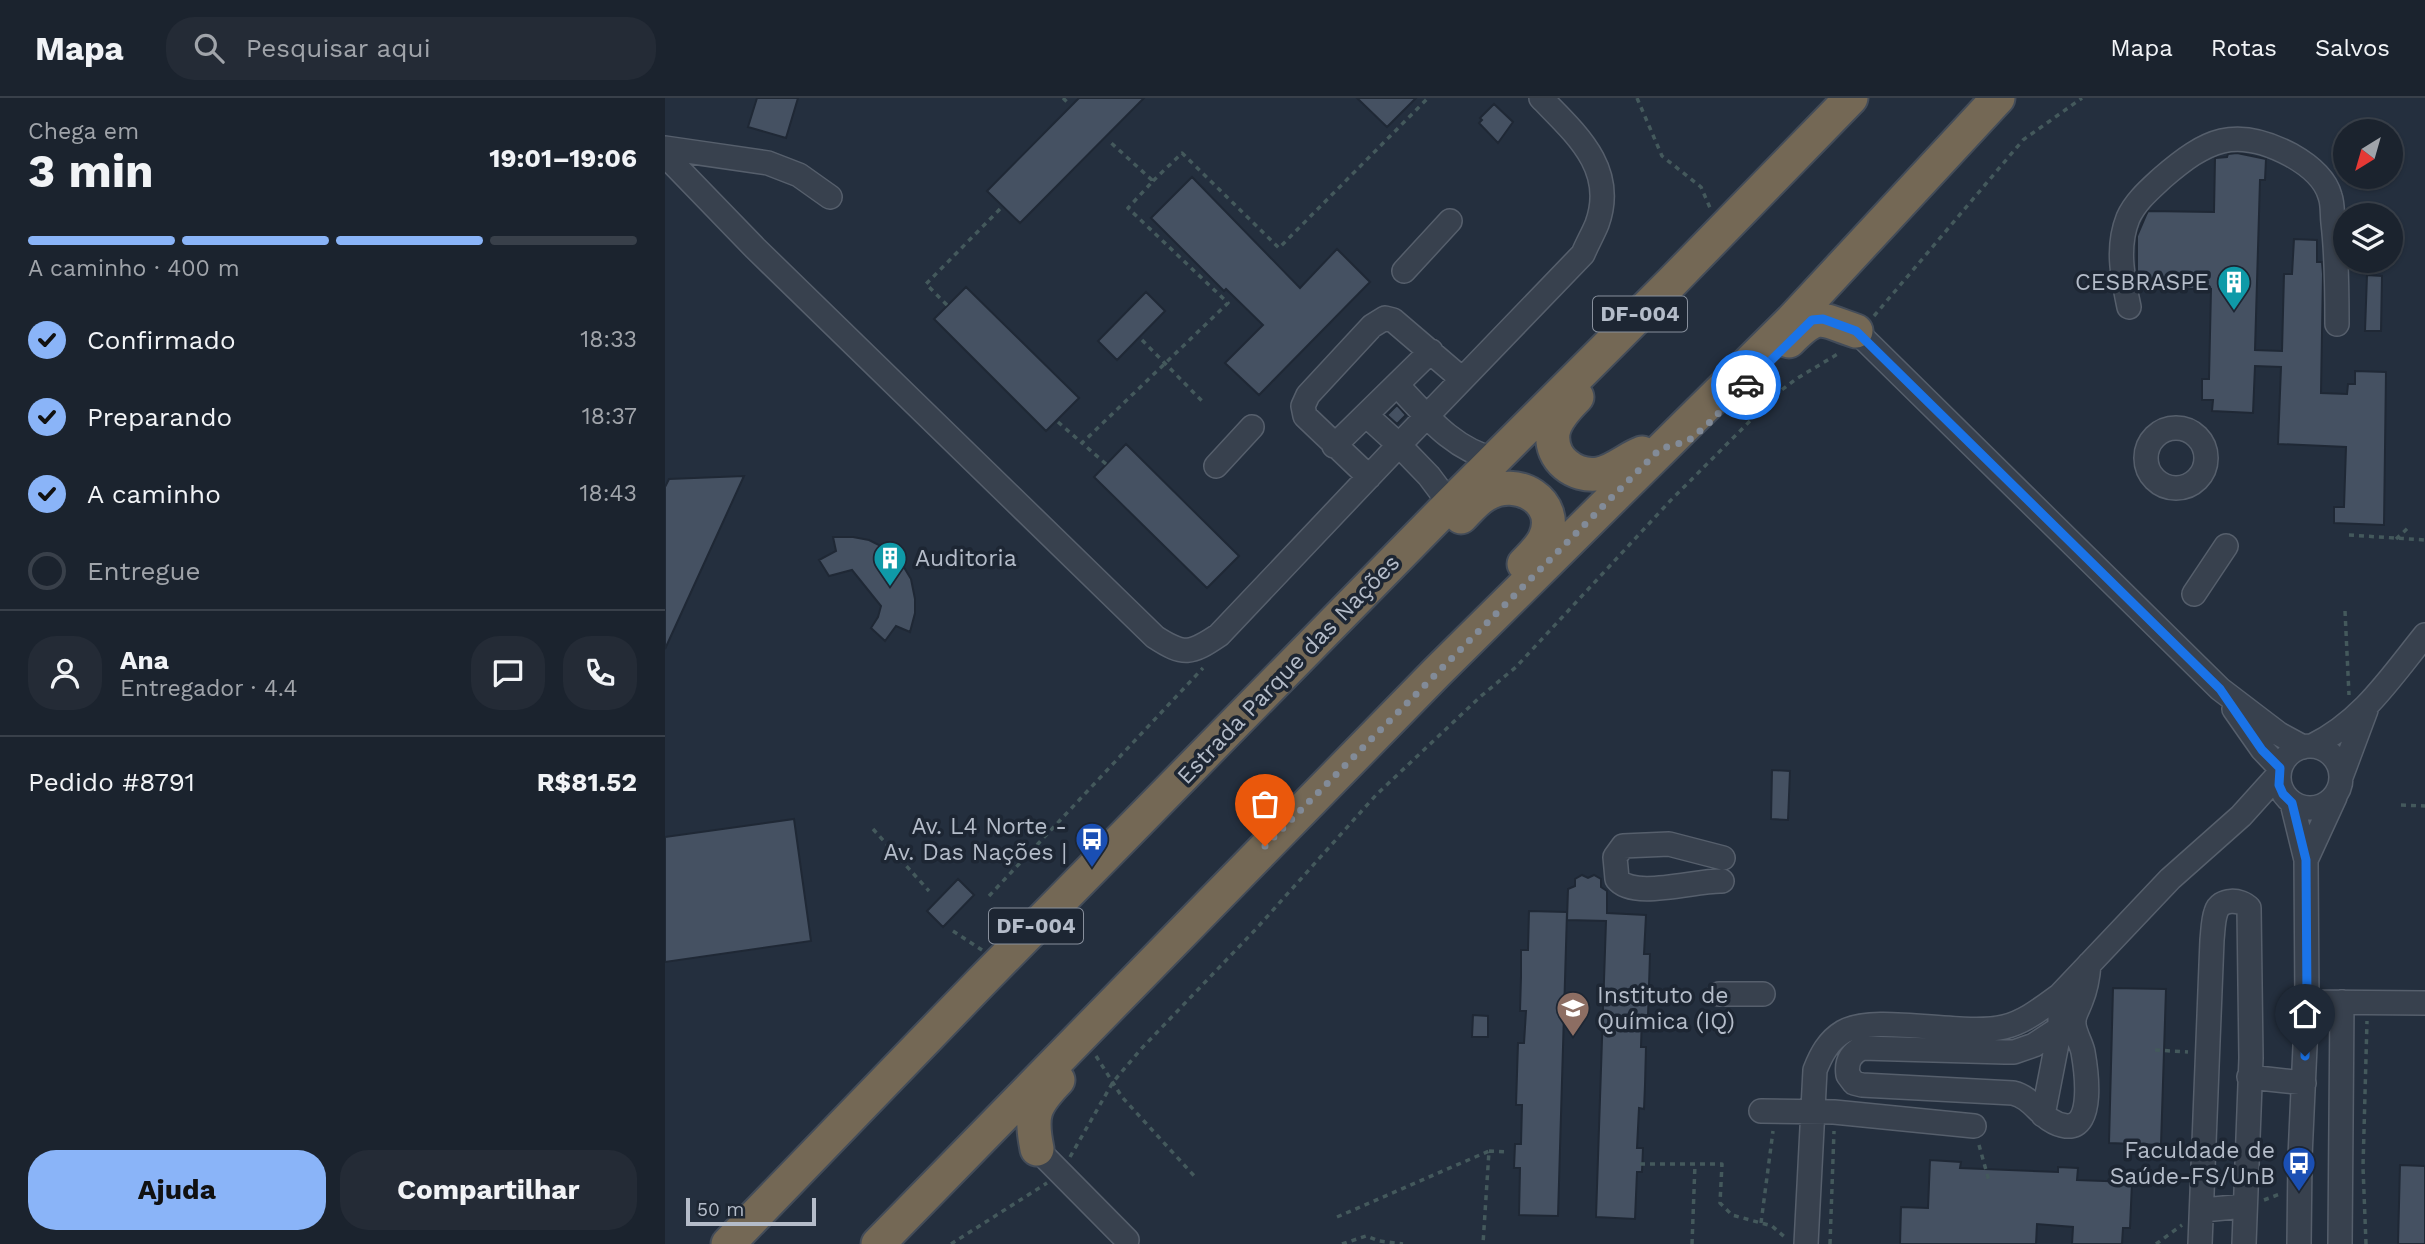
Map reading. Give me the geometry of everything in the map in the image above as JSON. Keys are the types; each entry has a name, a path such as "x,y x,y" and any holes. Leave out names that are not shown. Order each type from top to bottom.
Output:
{"highway":[{"name":"Estrada Parque das Nações","path":"728,1244 1450,503 1671,283 1851,98"},
{"path":"1784,166 1870,98"},
{"path":"883,1239 1437,672 1792,320 1998,98"},
{"path":"1858,334 1844,306 1843,295 1847,285 1945,182 1961,157 1964,135"},
{"path":"1671,283 1665,302 1653,318 1559,419 1553,433 1555,450 1564,464 1581,474 1602,474 1636,455 1688,441 1812,320 1823,319 1858,334"},
{"path":"1347,610 1394,580 1484,495 1505,487 1525,489 1540,501 1548,523 1545,540 1474,617 1437,672"},
{"path":"1051,1157 1033,1130 1036,1105 1090,1046 1109,1021 1130,984"},
{"path":"883,1239 939,1198 987,1151 1003,1143 1023,1141 1051,1157"}],"street":[{"path":"665,155 755,248 1155,637 1174,649 1197,650 1219,635 1426,414 1583,254 1598,222 1602,191 1595,160 1572,130 1541,98"},
{"path":"2129,307 2122,267 2122,239 2128,217 2147,191 2189,156 2208,144 2230,139 2259,142 2281,150 2303,161 2322,179 2330,197 2337,258 2337,324"},
{"path":"665,148 768,163 799,174 830,197"},
{"path":"1404,271 1450,222"},
{"path":"1369,477 1305,416 1303,406 1308,395 1372,326 1385,318 1393,320 1462,379"},
{"path":"1858,334 2220,689 2279,734 2307,747 2320,748 2333,756 2340,770 2338,787 2322,806 2307,809 2283,785"},
{"path":"1334,446 1431,351"},
{"path":"1397,385 1438,428 1476,455 1494,460"},
{"path":"1366,415 1429,476 1450,503"},
{"path":"1216,466 1252,427"},
{"path":"2195,594 2227,546"},
{"path":"1806,1244 1823,1111 1815,1070 1821,1054 1844,1031 1884,1025 1960,1030 2002,1027 2039,1011 2060,995 2170,878 2241,816 2283,785 2285,759 2293,751 2325,740 2358,715 2425,635"},
{"path":"2220,689 2283,785 2306,860 2307,1002 2299,1244"},
{"path":"2306,860 2338,787 2358,715"},
{"path":"1722,881 1704,881 1659,889 1629,889 1617,879 1615,857 1623,846 1669,844 1723,858"},
{"path":"2200,1244 2212,940 2216,910 2220,905 2235,901 2244,902 2249,908 2251,1058 2244,1244"},
{"path":"2060,1028 2034,1045 2014,1052 1862,1048 1851,1056 1847,1067 1850,1079 1862,1085 2019,1095 2032,1102 2050,1121 2068,1126 2078,1123 2084,1116 2085,1073 2074,1020 2086,988 2089,964"},
{"path":"1719,994 1763,994"},
{"path":"2043,1115 2060,1028 2060,995"},
{"path":"2307,1002 2425,1003"},
{"path":"2340,1244 2342,1002"},
{"path":"2249,1077 2304,1083"},
{"path":"1768,1111 1823,1111 1974,1126"},
{"path":"1051,1157 1128,1240"},
{"path":"2203,1210 2245,1206"}],"path":[{"path":"1063,98 1068,103"},
{"path":"1082,443 1228,303 1128,208 1153,181 1182,153 1279,248 1428,98"},
{"path":"1637,98 1662,156 1701,187 1720,230"},
{"path":"1051,1157 1142,1048 1256,929 1376,795 1479,697 1516,667 1731,440 1787,386 1858,334 2023,141 2082,98"},
{"path":"1108,140 1153,181"},
{"path":"947,305 926,284 1002,207"},
{"path":"1142,340 1202,401"},
{"path":"1058,422 1106,464"},
{"path":"2396,540 2409,527"},
{"path":"2349,535 2425,540"},
{"path":"2344,611 2358,715"},
{"path":"989,896 1207,664"},
{"path":"2401,805 2425,806"},
{"path":"873,829 929,891"},
{"path":"953,931 1001,962"},
{"path":"2366,1244 2363,1167 2367,1014"},
{"path":"1090,1046 1122,1097 1197,1179"},
{"path":"1762,1223 1768,1111"},
{"path":"1823,1111 1830,1244"},
{"path":"1974,1126 1989,1181"},
{"path":"1483,1244 1489,1151"},
{"path":"1337,1217 1489,1151 1509,1152"},
{"path":"1640,1164 1722,1164 1720,1203 1731,1216 1772,1226 1792,1244"},
{"path":"1692,1244 1695,1164"},
{"path":"951,1244 1053,1179"},
{"path":"1342,1244 1366,1236 1379,1241 1403,1244"}],"building":[{"path":"757,98 798,98 786,138 748,127"},
{"path":"1079,98 1144,98 1020,223 987,191"},
{"path":"1357,98 1416,98 1387,127"},
{"path":"1494,104 1513,122 1498,143 1479,123 1482,120 1480,118"},
{"path":"2237,153 2266,159 2265,180 2260,180 2255,350 2282,351 2284,274 2292,274 2294,239 2317,240 2317,262 2322,262 2323,274 2321,393 2347,394 2348,384 2355,384 2355,371 2386,372 2384,525 2334,523 2334,507 2344,507 2346,447 2278,444 2281,367 2255,366 2253,413 2212,411 2213,400 2202,400 2202,379 2209,379 2211,289 2140,289 2137,236 2148,211 2214,212 2215,158"},
{"path":"1192,177 1300,288 1337,249 1370,282 1259,395 1225,363 1263,325 1226,289 1224,291 1151,218"},
{"path":"2367,275 2382,276 2381,331 2365,331"},
{"path":"966,287 1079,398 1046,431 934,319"},
{"path":"1146,292 1165,311 1117,360 1098,341"},
{"path":"1397,405 1406,415 1397,424 1387,415"},
{"path":"1126,444 1239,556 1207,588 1094,477"},
{"path":"744,476 665,649 665,487 669,479"},
{"name":"Auditoria","path":"833,537 869,540 885,548 902,564 911,579 915,599 910,632 896,626 885,641 871,628 881,606 852,570 829,576 819,560 836,551"},
{"path":"1772,770 1790,771 1788,820 1771,819"},
{"path":"794,819 811,941 665,962 665,837"},
{"path":"1582,875 1588,878 1594,875 1601,879 1601,887 1607,891 1607,913 1646,915 1644,954 1650,954 1648,1016 1642,1015 1641,1047 1646,1047 1645,1085 1644,1109 1639,1108 1637,1148 1643,1148 1642,1172 1637,1172 1635,1219 1596,1217 1606,921 1567,920 1568,889 1575,886 1575,879"},
{"path":"958,879 974,895 943,927 927,911"},
{"name":"Instituto de Química (IQ)","path":"1529,911 1567,912 1558,1216 1519,1215 1520,1168 1514,1168 1515,1144 1521,1144 1522,1105 1516,1105 1518,1043 1524,1043 1526,1011 1520,1011 1521,950 1528,950"},
{"path":"2113,988 2166,989 2161,1145 2109,1143"},
{"path":"1473,1015 1488,1016 1488,1037 1472,1037"},
{"path":"1930,1160 1961,1162 1960,1168 2058,1172 2058,1167 2078,1168 2077,1180 2132,1182 2130,1228 2123,1228 2122,1244 2072,1244 2073,1227 2037,1224 2036,1244 1900,1244 1901,1207 1928,1208"},
{"path":"2400,1165 2425,1166 2425,1244 2398,1244"}],"way so far":[{"path":"1265,846 1660,449 1688,441 1746,385"}],"place":[{"name":"CESBRASPE","path":"2234,312"},
{"name":"Auditoria","path":"890,588"},
{"name":"Av. L4 Norte - Av. Das Nações |","path":"1092,869"},
{"name":"Instituto de Química (IQ)","path":"1573,1038"},
{"name":"Faculdade de Saúde-FS/UnB","path":"2299,1193"}],"route":[{"path":"1746,385 1812,320 1823,319 1856,331 2220,689 2262,750 2280,768 2279,785 2292,803 2306,860 2305,1056"}]}
